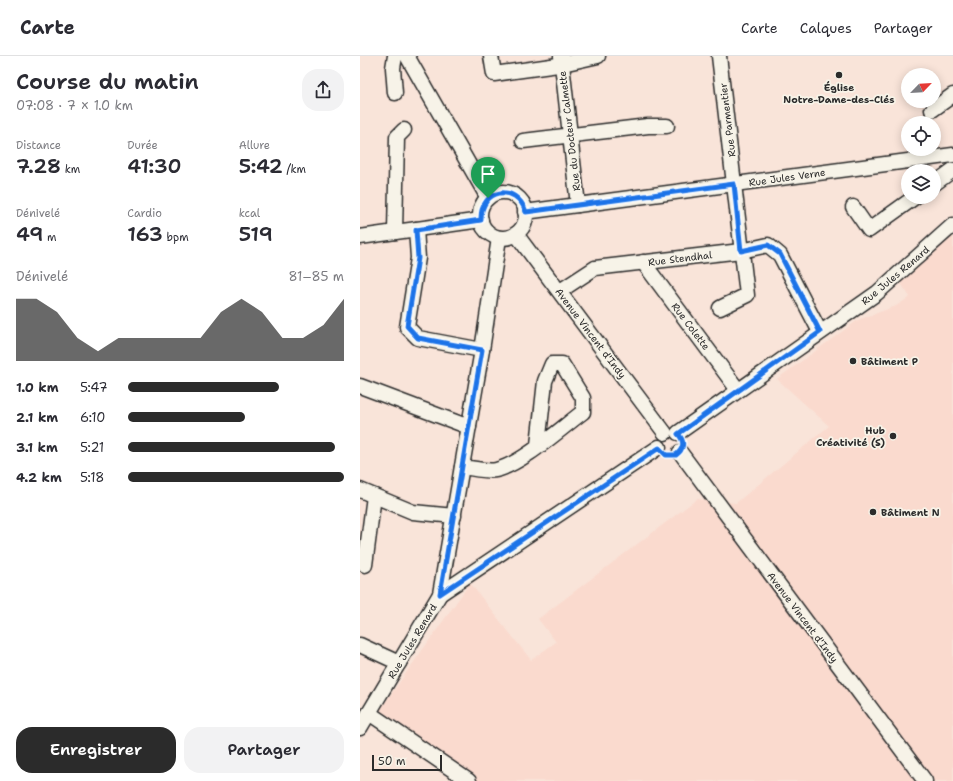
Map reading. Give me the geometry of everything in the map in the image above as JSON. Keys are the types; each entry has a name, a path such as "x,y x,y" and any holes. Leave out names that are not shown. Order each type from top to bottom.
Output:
{"street":[{"path":"395,56 393,68 395,93"},
{"path":"407,56 491,196"},
{"path":"417,56 491,196"},
{"path":"491,56 488,76 561,60 598,56"},
{"name":"Rue Parmentier","path":"719,56 734,184"},
{"name":"Rue du Docteur Calmette","path":"561,60 578,205"},
{"path":"932,110 953,95"},
{"path":"523,141 648,126 667,126"},
{"path":"395,232 397,137 404,130"},
{"name":"Rue Jules Verne","path":"526,212 953,155"},
{"path":"941,179 953,170"},
{"path":"720,308 747,295 734,184"},
{"path":"503,193 511,194 523,205 526,212 522,228 516,234 508,238 499,238 487,232 481,220 480,212 491,196 503,193"},
{"path":"853,207 869,230 905,204"},
{"path":"360,237 481,220"},
{"name":"Rue Jules Renard","path":"671,433 738,390 876,293 953,225"},
{"path":"416,230 418,258 407,326 418,338 482,350"},
{"name":"Avenue Vincent d'Indy","path":"516,234 671,433"},
{"path":"440,594 482,350 499,238"},
{"name":"Rue Stendhal","path":"560,291 595,268 741,251 768,245 780,254 820,332"},
{"name":"Rue Colette","path":"643,262 738,390"},
{"path":"462,467 495,470 518,460 583,412 583,398 562,364 552,364 545,382 538,445"},
{"path":"360,386 469,427"},
{"path":"671,433 683,442 680,452 670,456 666,455 659,448 660,436 671,433"},
{"name":"Rue Jules Renard","path":"360,728 440,594 659,448"},
{"name":"Avenue Vincent d'Indy","path":"680,452 925,781"},
{"path":"360,490 413,512 454,516"},
{"path":"365,565 374,496"},
{"path":"360,646 399,663"},
{"path":"369,713 469,781"}],"shaded area":[{"path":"953,235 953,781 474,781 377,714 470,583 531,660 556,642 538,619 697,499 736,503 829,426 777,379 858,320 896,306 910,297 900,282"}],"place":[{"name":"Église Notre-Dame-des-Clés","path":"839,75"},
{"name":"Bâtiment P","path":"853,361"},
{"name":"Hub Créativité (S)","path":"893,436"},
{"name":"Bâtiment N","path":"873,512"}],"route":[{"path":"734,184 741,251 768,245 780,254 820,332 678,434 683,442 680,452 676,455 666,455 659,448 440,594 482,350 418,338 407,326 417,270 418,258 416,230 481,220 480,212 488,198 495,194 511,194 518,198 526,212 734,184"}]}
